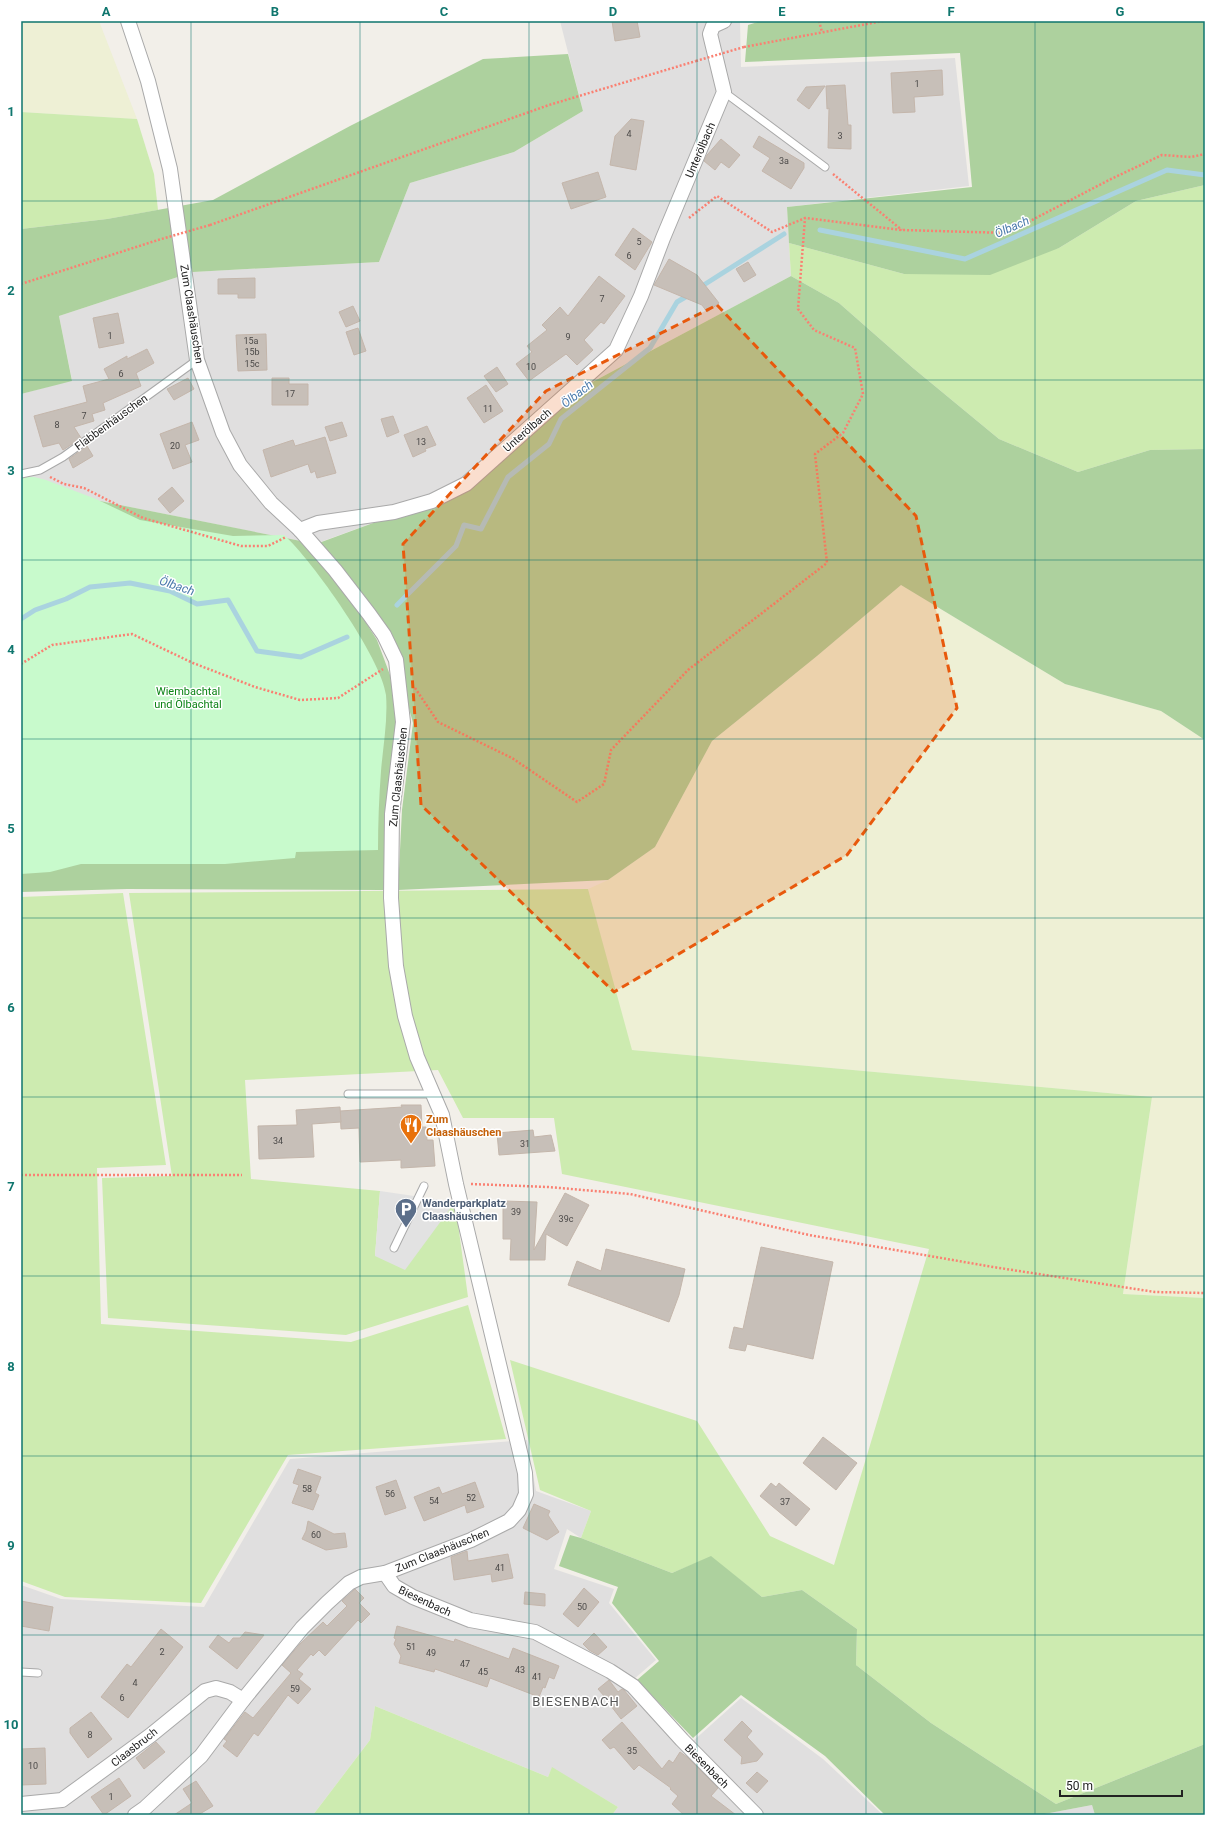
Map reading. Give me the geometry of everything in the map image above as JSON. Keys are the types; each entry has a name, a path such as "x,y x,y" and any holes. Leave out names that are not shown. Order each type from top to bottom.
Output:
{"street":[{"name":"Zum Claashäuschen","path":"128,21 148,81 170,169 197,360 223,433 240,465 271,503 300,530 335,570 369,614 384,636 396,660 404,722 392,814 391,898 396,966 405,1016 417,1057 442,1115 456,1184 526,1473 526,1494 519,1510 508,1521 471,1540 385,1572"},
{"path":"724,21 713,26 710,34 724,92"},
{"name":"Unterölbach","path":"300,530 318,523 394,512 432,501 466,484 616,350 641,296 663,238 724,92"},
{"path":"135,1815 145,1808 201,1756 243,1700 302,1628 327,1603 349,1584 361,1577 385,1572"},
{"name":"Biesenbach","path":"385,1572 394,1586 425,1603 470,1620 535,1632 610,1671 633,1686 682,1740 756,1815"},
{"name":"Claasbruch","path":"21,1804 62,1800 145,1740 205,1691 216,1688 230,1692 243,1700"}],"lane":[{"path":"724,92 825,167"},
{"name":"Flabbenhäuschen","path":"21,474 40,470 63,457 197,360"},
{"path":"348,1094 434,1094"},
{"path":"394,1248 424,1186"},
{"path":"21,1672 38,1674"}],"path":[{"path":"819,21 822,32"},
{"path":"21,284 158,240 210,226 549,105 744,47 883,21"},
{"path":"687,219 717,196 772,232 805,218 902,230 1007,233 1111,179 1162,155 1191,156 1205,154"},
{"path":"825,167 902,230"},
{"path":"413,685 438,722 512,758 577,802 604,784 610,750 688,670 827,563 815,454 844,433 862,394 855,348 814,330 798,309 805,218"},
{"path":"40,470 53,479 64,484 84,488 143,518 241,546 268,546 300,530"},
{"path":"21,664 52,645 132,634 199,666 255,687 300,700 338,698 396,660"},
{"path":"21,1175 242,1175"},
{"path":"456,1184 548,1187 630,1194 809,1235 993,1268 1156,1292 1205,1293"}],"highlighted area":[{"path":"717,305 916,516 957,708 847,855 614,992 421,805 403,544 546,391"}],"shaded area":[{"path":"560,21 740,21 741,67 955,58 969,186 787,207 791,276 583,387 471,487 315,544 100,501 21,500 21,394 72,380 59,316 193,272 379,262 410,183 514,152 583,111"},
{"name":"Wanderparkplatz Claashäuschen","path":"380,1191 455,1202 405,1270 375,1256"},
{"path":"527,1440 536,1491 591,1511 581,1538 567,1529 554,1569 614,1589 609,1603 656,1660 634,1679 692,1742 741,1698 823,1759 883,1815 612,1815 618,1807 552,1768 548,1777 375,1706 370,1740 313,1815 21,1815 21,1585 61,1599 204,1607 290,1459"},
{"path":"1092,1805 1095,1815 1039,1815"}],"green space":[{"path":"21,21 99,21 137,119 21,112"},
{"path":"761,21 1205,21 1205,185 1136,201 1059,248 990,275 904,274 789,243 787,207 972,187 960,53 745,62 748,25"},
{"path":"568,54 583,111 514,152 410,183 379,262 193,272 59,316 72,381 21,394 21,229 107,219 213,200 350,126 483,59"},
{"path":"21,112 137,119 154,174 158,210 107,219 21,229"},
{"path":"1205,185 1205,449 1150,450 1078,472 999,439 913,368 839,303 791,276 789,243 904,274 1059,248 1136,201"},
{"path":"791,276 839,303 913,368 999,439 1078,472 1150,450 1205,449 1205,740 1161,711 1065,684 901,585 817,656 712,741 655,847 608,880 398,890 402,810 413,723 389,636 318,548 377,640 390,675 397,725 389,808 384,890 127,889 21,892 21,500 100,501 316,544 471,487 583,387"},
{"name":"Wiembachtal und Ölbachtal","path":"21,477 34,477 46,480 96,499 140,520 233,536 284,535 311,565 328,587 359,635 382,679 386,695 386,723 379,801 378,850 296,852 295,858 225,864 81,864 50,872 21,874"},
{"path":"901,585 1065,684 1161,711 1205,740 1205,1298 1123,1294 1152,1097 631,1050 588,889 608,880 655,847 712,741 817,656"},
{"path":"588,889 632,1050 1152,1097 1123,1294 1205,1298 1205,1744 1056,1804 931,1723 856,1665 857,1629 802,1590 762,1597 711,1557 672,1573 581,1538 591,1511 540,1490 510,1360 697,1421 770,1536 834,1565 929,1249 562,1174 554,1118 463,1118 438,1070 245,1080 251,1179 380,1191 375,1256 455,1202 468,1297 346,1335 108,1318 102,1178 172,1176 129,893"},
{"path":"123,893 166,1165 97,1168 101,1324 351,1342 468,1305 506,1439 288,1455 201,1603 65,1597 21,1581 21,897"},
{"path":"570,1535 672,1573 711,1556 762,1597 802,1590 857,1629 856,1665 931,1723 1056,1804 1205,1744 1205,1815 1095,1815 1092,1805 1039,1815 885,1815 825,1756 741,1695 693,1738 637,1680 659,1661 612,1603 618,1587 559,1566"},
{"path":"375,1706 548,1777 552,1767 618,1807 612,1815 313,1815 370,1740"}],"building":[{"path":"612,21 637,21 640,37 615,41"},
{"path":"942,70 943,95 914,97 915,112 893,113 891,73"},
{"path":"845,85 848,125 851,125 851,149 828,148 829,108 827,109 826,86"},
{"path":"825,86 809,109 797,100 806,87"},
{"path":"631,119 644,121 636,170 610,165 615,136"},
{"path":"759,136 804,163 804,168 791,189 762,171 770,158 753,147"},
{"path":"721,139 740,155 729,168 721,162 715,170 704,161 707,155"},
{"path":"598,172 606,197 571,209 562,183"},
{"path":"633,228 652,242 635,270 615,255"},
{"path":"669,259 697,275 719,303 707,312 702,305 654,285"},
{"path":"748,262 756,275 744,282 736,269"},
{"path":"599,276 625,296 604,324 601,322 584,340 593,350 577,365 566,354 529,381 516,364 532,352 527,346 547,330 542,325 560,307 568,316"},
{"path":"255,278 255,298 238,298 238,294 218,294 218,279"},
{"path":"353,306 360,321 346,327 339,312"},
{"path":"118,313 124,343 99,348 93,318"},
{"path":"358,328 366,351 354,355 346,332"},
{"path":"266,334 267,370 238,371 236,335"},
{"path":"147,349 154,363 136,373 141,386 103,403 105,410 92,414 94,421 74,427 81,438 63,450 59,443 43,447 34,416 87,402 83,386 109,379 104,369 127,356 127,359"},
{"path":"497,367 508,384 496,392 484,376"},
{"path":"188,378 194,389 174,400 167,389"},
{"path":"272,378 289,378 289,384 308,384 308,405 272,405"},
{"path":"486,385 503,411 484,423 467,398"},
{"path":"393,416 399,432 387,437 381,419"},
{"path":"192,422 199,440 185,445 192,462 173,469 160,434"},
{"path":"342,422 347,436 330,441 325,427"},
{"path":"427,426 436,445 425,449 426,451 413,457 404,435"},
{"path":"325,437 336,473 317,478 315,471 311,473 308,464 271,477 263,450 293,440 295,446"},
{"path":"87,446 93,456 73,468 69,459"},
{"path":"172,487 184,501 170,513 158,499"},
{"path":"401,1105 421,1105 422,1127 426,1127 427,1140 433,1140 435,1166 401,1168 401,1160 360,1162 359,1128 341,1129 340,1111 402,1107"},
{"path":"340,1107 341,1122 312,1124 314,1157 259,1159 258,1126 297,1125 296,1110"},
{"path":"533,1130 534,1137 551,1135 555,1151 499,1155 497,1133"},
{"path":"565,1193 589,1205 567,1246 546,1234 545,1260 510,1260 511,1239 503,1239 503,1201 537,1202 534,1250"},
{"path":"761,1247 833,1262 813,1359 747,1344 745,1351 729,1348 734,1327 743,1329"},
{"path":"606,1249 685,1269 679,1295 669,1322 568,1285 577,1261 601,1271"},
{"path":"823,1437 857,1463 836,1490 803,1463"},
{"path":"298,1469 321,1477 315,1493 319,1495 313,1510 292,1503 299,1485 293,1483"},
{"path":"396,1480 406,1508 385,1515 376,1487"},
{"path":"475,1482 484,1507 467,1513 465,1505 424,1521 414,1497 439,1487 442,1494"},
{"path":"771,1483 776,1487 779,1483 810,1509 796,1526 760,1496"},
{"path":"534,1504 550,1511 548,1515 559,1532 547,1540 523,1528"},
{"path":"308,1521 334,1534 345,1533 347,1547 326,1550 302,1539 306,1531"},
{"path":"467,1551 468,1561 508,1554 513,1578 492,1582 491,1574 454,1580 451,1557"},
{"path":"584,1588 599,1602 578,1627 563,1614"},
{"path":"355,1589 364,1598 359,1603 370,1614 361,1623 358,1620 325,1656 319,1650 313,1656 311,1654 297,1670 303,1674 299,1679 311,1689 298,1704 288,1695 258,1736 254,1733 237,1757 223,1746 227,1741 224,1739 245,1712 253,1718 291,1673 282,1665 300,1644 323,1622 327,1626 347,1606 342,1601"},
{"path":"525,1592 545,1594 545,1606 524,1604"},
{"path":"21,1601 53,1607 49,1631 21,1626"},
{"path":"397,1626 454,1642 455,1639 509,1659 513,1648 559,1666 554,1679 549,1677 545,1688 543,1687 539,1697 490,1678 487,1687 435,1669 434,1672 399,1663 401,1656 394,1644"},
{"path":"161,1629 183,1647 128,1718 101,1697 127,1664 131,1667"},
{"path":"245,1632 264,1635 237,1669 209,1647 218,1635 229,1643 233,1638 240,1638"},
{"path":"594,1633 607,1647 598,1655 589,1650 583,1644"},
{"path":"609,1680 618,1692 622,1689 624,1690 637,1706 621,1719 611,1706 612,1705 598,1689"},
{"path":"91,1712 112,1739 88,1758 70,1733 70,1728"},
{"path":"742,1721 752,1731 747,1737 763,1754 757,1761 741,1764 742,1757 724,1740"},
{"path":"622,1722 662,1769 669,1760 673,1763 680,1752 687,1757 718,1788 711,1796 736,1815 684,1815 672,1804 678,1796 670,1789 671,1788 639,1765 634,1770 614,1747 610,1749 602,1740"},
{"path":"156,1742 165,1752 144,1769 136,1758"},
{"path":"45,1748 46,1784 21,1785 21,1749"},
{"path":"757,1772 768,1781 757,1793 746,1783"},
{"path":"119,1778 131,1796 104,1815 91,1797"},
{"path":"196,1781 213,1806 198,1815 174,1815 192,1803 183,1789"}],"waterway":[{"name":"Ölbach","path":"820,230 965,259 1167,170 1205,175"},
{"name":"Ölbach","path":"699,288 784,234"},
{"name":"Ölbach","path":"397,605 456,546 464,525 481,529 508,477 549,444 561,419 650,348 677,302 689,295"},
{"name":"Ölbach","path":"21,619 35,610 66,599 90,587 130,583 170,591 197,604 228,600 257,651 301,657 347,637"}],"place":[{"name":"Zum Claashäuschen","path":"411,1144"},
{"name":"Wanderparkplatz Claashäuschen","path":"406,1228"}],"district":[{"name":"BIESENBACH","path":"576,1701"}]}
